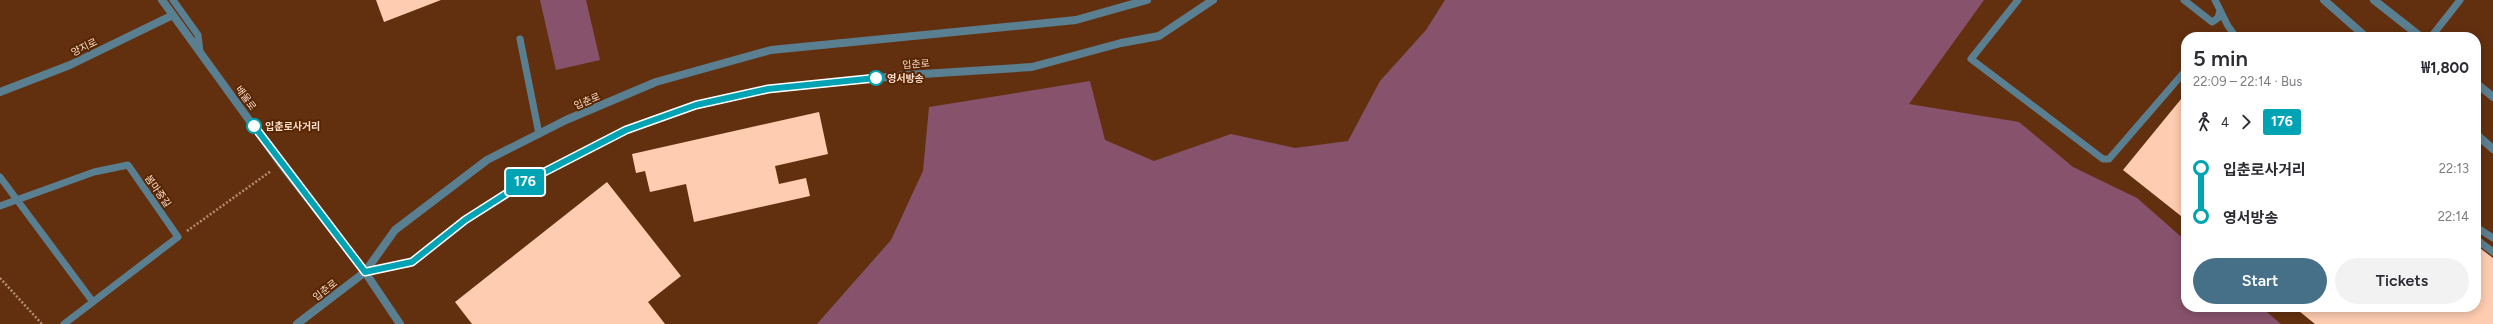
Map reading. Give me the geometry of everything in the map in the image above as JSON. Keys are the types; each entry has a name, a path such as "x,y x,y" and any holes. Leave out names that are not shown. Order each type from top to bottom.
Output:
{"street":[{"name":"배울로","path":"162,0 281,164 365,272 400,324"},
{"name":"입춘로","path":"297,324 365,272 395,230 487,160 539,134 656,82 771,50 1076,20 1147,0"},
{"name":"입춘로","path":"365,272 412,262 465,220 523,183 626,130 696,105 768,89 907,75 1032,66 1121,43 1159,36 1213,0"},
{"path":"2324,0 2360,32"},
{"path":"2374,0 2415,32"},
{"name":"양지로","path":"0,92 70,65 173,15"},
{"path":"2481,87 2493,97"},
{"path":"2481,139 2490,147"}],"lane":[{"path":"173,0 198,35 200,52"},
{"path":"2018,0 1971,59 2103,159 2109,159 2181,76"},
{"path":"2184,0 2212,22 2218,18 2220,10"},
{"path":"2215,0 2233,32"},
{"path":"2436,32 2460,0"},
{"path":"520,39 539,134"},
{"name":"봄마중길","path":"0,206 94,172 128,165 178,237"},
{"path":"0,177 93,302"},
{"path":"2481,230 2493,238"},
{"path":"64,324 178,237"},
{"path":"2481,243 2493,252"}],"path":[{"path":"178,237 281,164"},
{"path":"0,278 42,324"}],"shaded area":[{"path":"540,0 586,0 600,60 556,70"},
{"path":"1445,0 1984,0 1909,104 2019,122 2073,167 2137,198 2181,237 2181,312 2267,312 2281,324 817,324 891,240 923,171 929,107 1090,81 1105,140 1154,161 1231,134 1295,148 1348,141 1380,81 1426,30"}],"building":[{"path":"376,0 441,0 384,22"},
{"path":"2181,99 2181,216 2123,170"},
{"path":"819,112 828,154 775,166 779,184 806,178 810,196 694,222 686,184 650,192 645,171 636,173 632,154"},
{"path":"607,182 681,276 648,302 665,324 472,324 455,302"},
{"path":"2481,249 2493,258 2493,324 2315,324 2300,312 2481,312"}],"bus line":[{"name":"176","path":"254,126 281,164 365,272 412,262 465,220 523,183 626,130 696,105 768,89 876,78"}],"place":[{"name":"영서방송","path":"876,78"},
{"name":"입춘로사거리","path":"254,126"}]}
